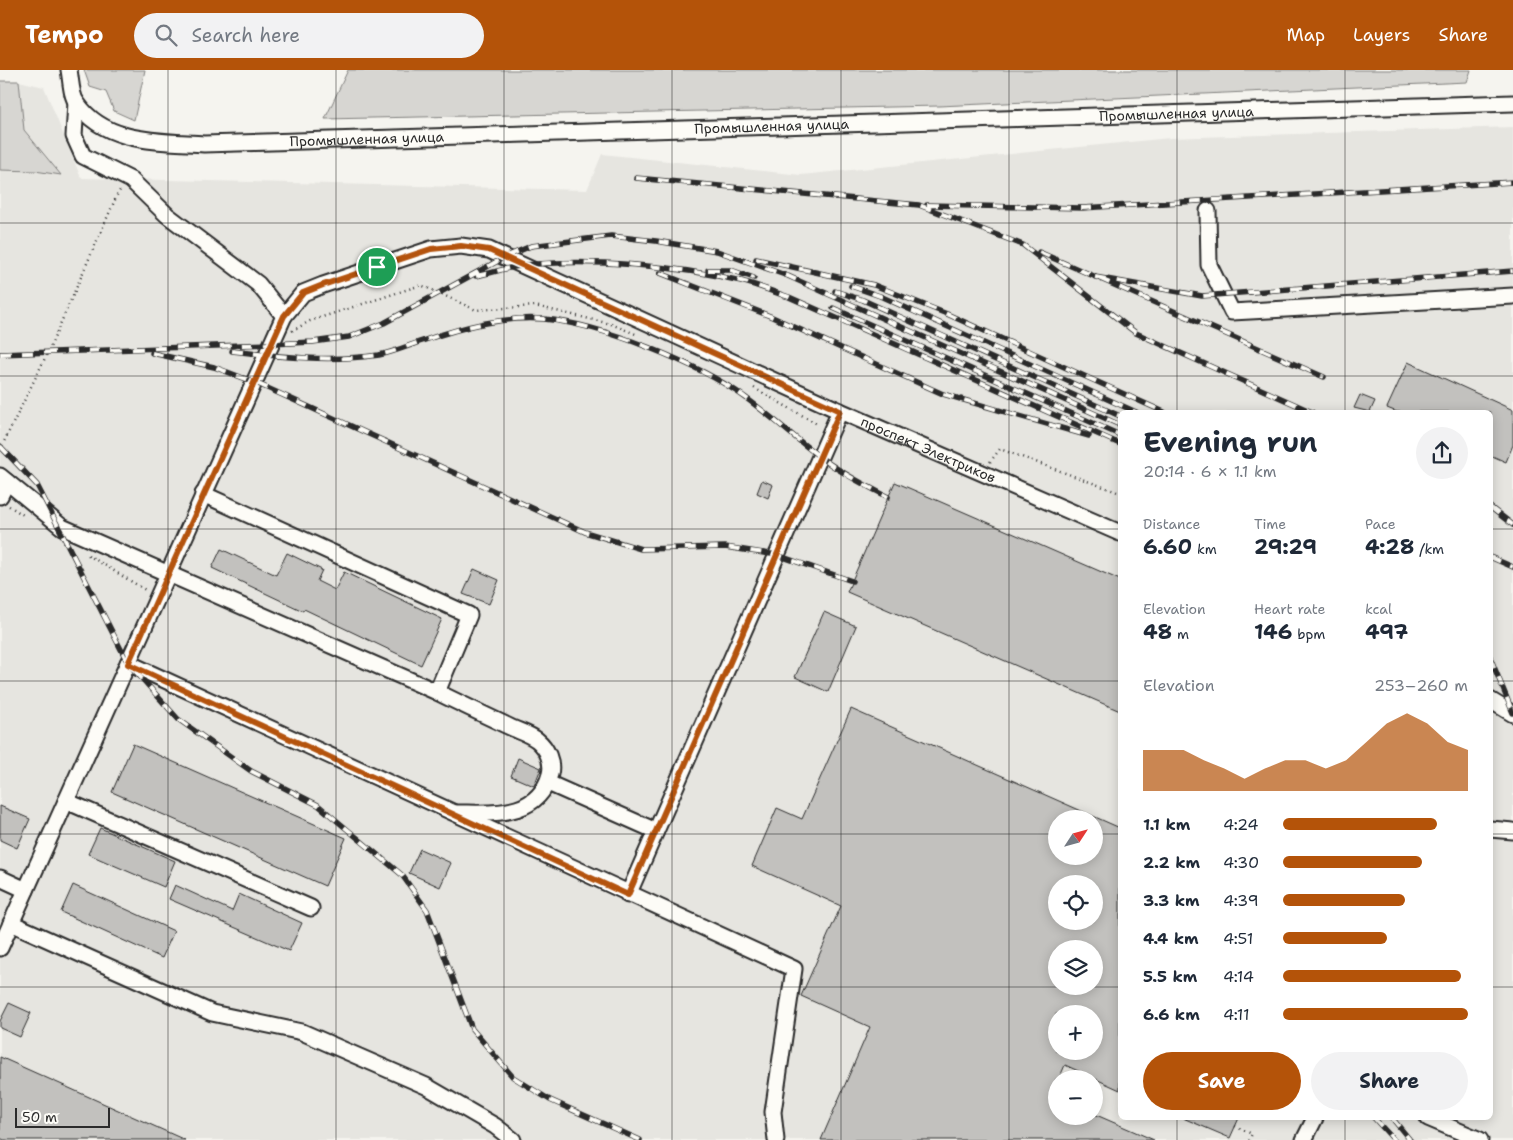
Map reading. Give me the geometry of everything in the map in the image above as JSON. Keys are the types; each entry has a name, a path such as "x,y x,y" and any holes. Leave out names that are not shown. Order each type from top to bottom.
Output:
{"street":[{"path":"69,70 76,102 74,136 83,156 131,180 167,215 258,284 284,316"},
{"name":"Промышленная улица","path":"76,102 100,126 138,140 204,144 1513,103"},
{"path":"1208,211 1209,265 1232,312 1513,296"},
{"name":"проспект Электриков","path":"0,948 128,664 166,574 284,316 303,293 422,252 461,246 489,250 840,411 1118,532"},
{"path":"628,895 840,411"},
{"path":"0,496 3,479 62,526 166,574 437,692 537,740 550,758 552,768 548,783 538,798 528,805 501,813 450,813"},
{"path":"203,494 469,615 437,692"},
{"path":"128,664 628,895 794,969 773,1112 776,1140"},
{"path":"1493,702 1513,714"},
{"path":"548,783 656,831"},
{"path":"66,801 311,908"},
{"path":"1493,829 1513,831"},
{"path":"0,878 26,890"},
{"path":"11,923 212,1013 302,1032 426,1086 495,1126 513,1140"},
{"path":"1304,1140 1313,1120"},
{"path":"1433,1120 1480,1140"}],"path":[{"path":"0,450 48,352 118,192 131,180"},
{"path":"274,338 287,334 310,321 421,285 476,310 535,306 611,324 646,338"},
{"path":"751,386 832,432"},
{"path":"981,472 1000,449 1118,492"},
{"path":"1235,1126 1252,1134 1250,1140"}],"shaded area":[{"path":"84,70 145,70 134,120 114,111 106,92 90,87"},
{"path":"348,70 1471,70 1467,82 939,106 325,119"},
{"path":"0,81 19,81 44,87 81,178 587,190 602,154 801,175 1170,138 1513,127 1513,1140 0,1140"},
{"path":"0,81 19,81 24,130 61,175 35,171 0,170"}],"building":[{"path":"1408,362 1513,410 1513,445 1506,462 1493,456 1493,410 1392,410 1387,408"},
{"path":"1360,395 1375,401 1371,410 1354,408"},
{"path":"762,480 773,485 768,498 757,493"},
{"path":"895,482 1118,579 1118,710 847,592"},
{"path":"221,549 276,575 287,553 322,570 317,581 335,590 344,572 442,619 421,665 304,609 303,611 212,568"},
{"path":"474,569 499,580 489,604 463,594"},
{"path":"824,612 856,626 828,692 795,677"},
{"path":"851,709 1079,810 1048,810 1048,865 1103,865 1103,820 1118,827 1118,1089 1103,1082 1103,1070 1076,1070 1065,1065 1063,1070 1048,1070 1048,1125 1103,1125 1103,1118 1154,1140 821,1140 870,1027 801,996 841,906 752,866 777,808 802,819"},
{"path":"133,744 346,838 325,886 112,792"},
{"path":"518,758 541,768 534,786 511,776"},
{"path":"0,806 30,819 17,848 0,840"},
{"path":"100,828 175,861 164,887 88,854"},
{"path":"420,849 451,863 440,887 409,873"},
{"path":"73,885 174,931 162,958 61,912"},
{"path":"175,885 232,911 239,894 302,923 289,951 169,899"},
{"path":"9,1003 31,1013 20,1037 0,1028 0,1021"},
{"path":"0,1057 185,1140 4,1140 0,1138"},
{"path":"1188,1120 1238,1120 1230,1138"}],"railway":[{"path":"636,178 919,205 1023,245 1136,333 1308,410"},
{"path":"927,205 1082,208 1513,182"},
{"path":"0,354 313,342 349,337 384,323 505,257 531,246 611,236 717,251 788,276 1118,424"},
{"path":"1039,252 1324,377"},
{"path":"756,259 874,285 947,314 1160,410"},
{"path":"476,276 525,265 577,262 634,265 690,271 753,284 789,297 1118,443"},
{"path":"708,270 731,270 754,278"},
{"path":"1095,277 1202,296 1513,271"},
{"path":"660,273 770,316 943,394 1089,436"},
{"path":"851,286 880,296 1132,410"},
{"path":"835,291 863,300 1118,415"},
{"path":"833,308 1118,434"},
{"path":"232,351 306,358 361,357 385,354 454,331 498,321 544,319 567,322 621,337 677,359 703,372 746,398 828,463 888,497"},
{"path":"152,353 214,367 254,382 585,532 641,549 725,547 777,555 852,581"},
{"path":"0,446 37,485 128,663 178,719 251,771 318,805 402,875 427,910 472,1029 513,1077 550,1100 640,1140"},
{"path":"1493,509 1513,525"},
{"path":"1493,558 1513,567"},
{"path":"1493,664 1513,713"},
{"path":"1376,1120 1394,1140"},
{"path":"1394,1120 1410,1140"}],"route":[{"path":"461,246 489,250 840,411 628,895 128,664 166,574 284,316 303,293 377,267 431,249 461,246"}]}
